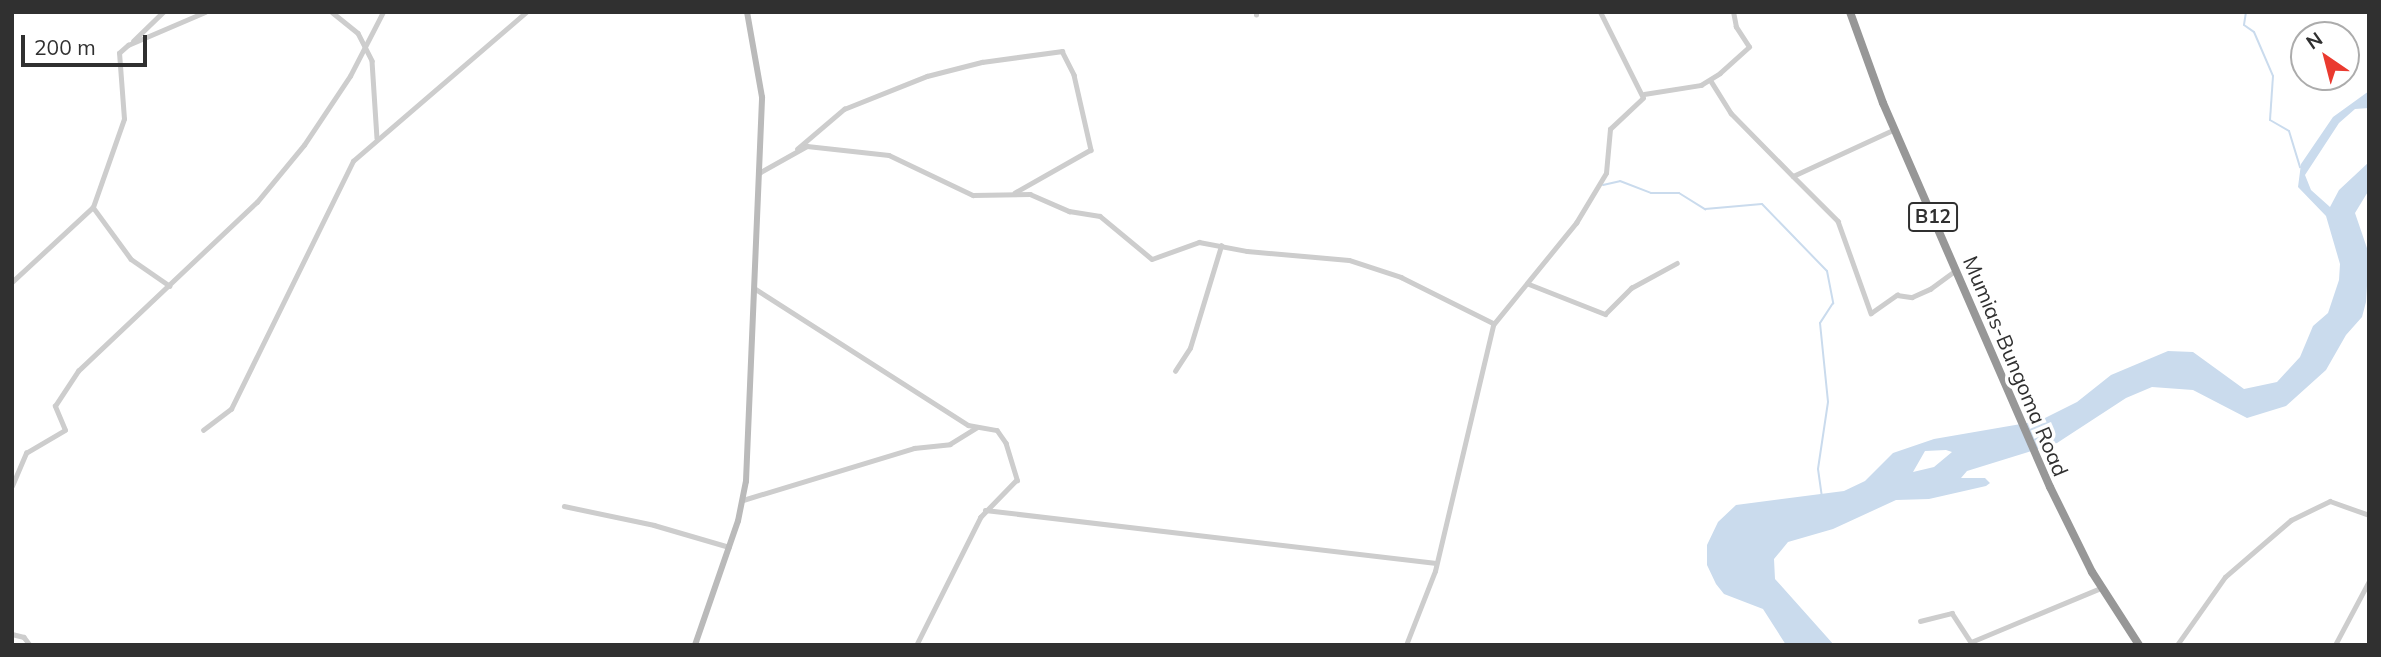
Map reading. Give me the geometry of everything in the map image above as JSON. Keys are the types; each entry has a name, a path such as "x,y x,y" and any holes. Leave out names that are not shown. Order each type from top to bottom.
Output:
{"highway":[{"name":"Mumias-Bungoma Road","path":"1850,12 1895,129 2019,420 2102,588 2139,645"}],"street":[{"path":"12,282 93,206 125,114 117,57 163,12"},
{"path":"131,44 205,12"},
{"path":"332,12 354,29 365,45 373,66 377,138"},
{"path":"12,486 13,478 27,452 65,430 55,405 78,371 257,202 296,156 347,82 383,12"},
{"path":"203,430 229,413 345,172 377,138 526,12"},
{"path":"695,645 743,500 761,82 747,12"},
{"path":"1600,12 1644,94"},
{"path":"1406,645 1436,563 1493,323 1529,284 1602,181 1612,127 1644,94 1711,81 1749,47 1736,27 1733,12"},
{"path":"759,173 770,170 797,150 844,108 927,76 982,62 1062,51 1074,75 1091,150 1013,194"},
{"path":"1711,81 1731,113 1838,221 1871,313 1899,295 1909,297 1930,289 1956,270"},
{"path":"1793,176 1895,129"},
{"path":"797,150 823,146 889,155 976,196 1034,195 1066,210 1104,218 1152,259 1164,258 1195,242 1378,267 1493,323"},
{"path":"93,206 131,259 170,286"},
{"path":"1175,371 1190,348 1221,246"},
{"path":"1529,284 1605,314 1631,288 1677,263"},
{"path":"753,288 976,428 999,432 1017,477 985,510 917,645"},
{"path":"743,500 914,448 948,444 976,428"},
{"path":"2177,645 2225,577 2291,520 2330,501 2369,514"},
{"path":"564,506 654,524 729,547"},
{"path":"985,510 1436,563"},
{"path":"2335,645 2369,581"},
{"path":"1920,621 1952,613 1971,642 2102,588"},
{"path":"12,634 24,637 30,645"}],"water":[{"path":"2369,91 2369,108 2355,109 2339,123 2305,175 2311,190 2330,207 2339,190 2369,162 2369,190 2355,213 2369,254 2366,302 2362,317 2346,335 2326,370 2286,406 2247,418 2193,390 2152,387 2126,398 2057,443 1967,471 1961,478 1985,478 1990,483 1986,486 1929,499 1896,500 1833,529 1788,542 1774,559 1775,579 1834,645 1786,645 1763,609 1724,594 1716,584 1707,565 1707,545 1718,522 1736,505 1844,491 1865,481 1893,453 1934,439 2039,421 2077,402 2111,375 2168,351 2193,352 2244,389 2277,382 2300,357 2313,326 2328,313 2339,280 2340,264 2326,216 2298,187 2301,164 2333,117","holes":["1925,451 1952,452 1934,467 1913,472"]}],"waterway":[{"path":"2211,12 2221,12"},
{"path":"2246,12 2244,25 2254,32 2273,76 2270,120 2289,131 2300,167"},
{"path":"1603,185 1620,181 1651,193 1679,193 1705,209 1762,204 1827,271 1833,303 1820,323 1828,402 1818,469 1822,498"}]}
